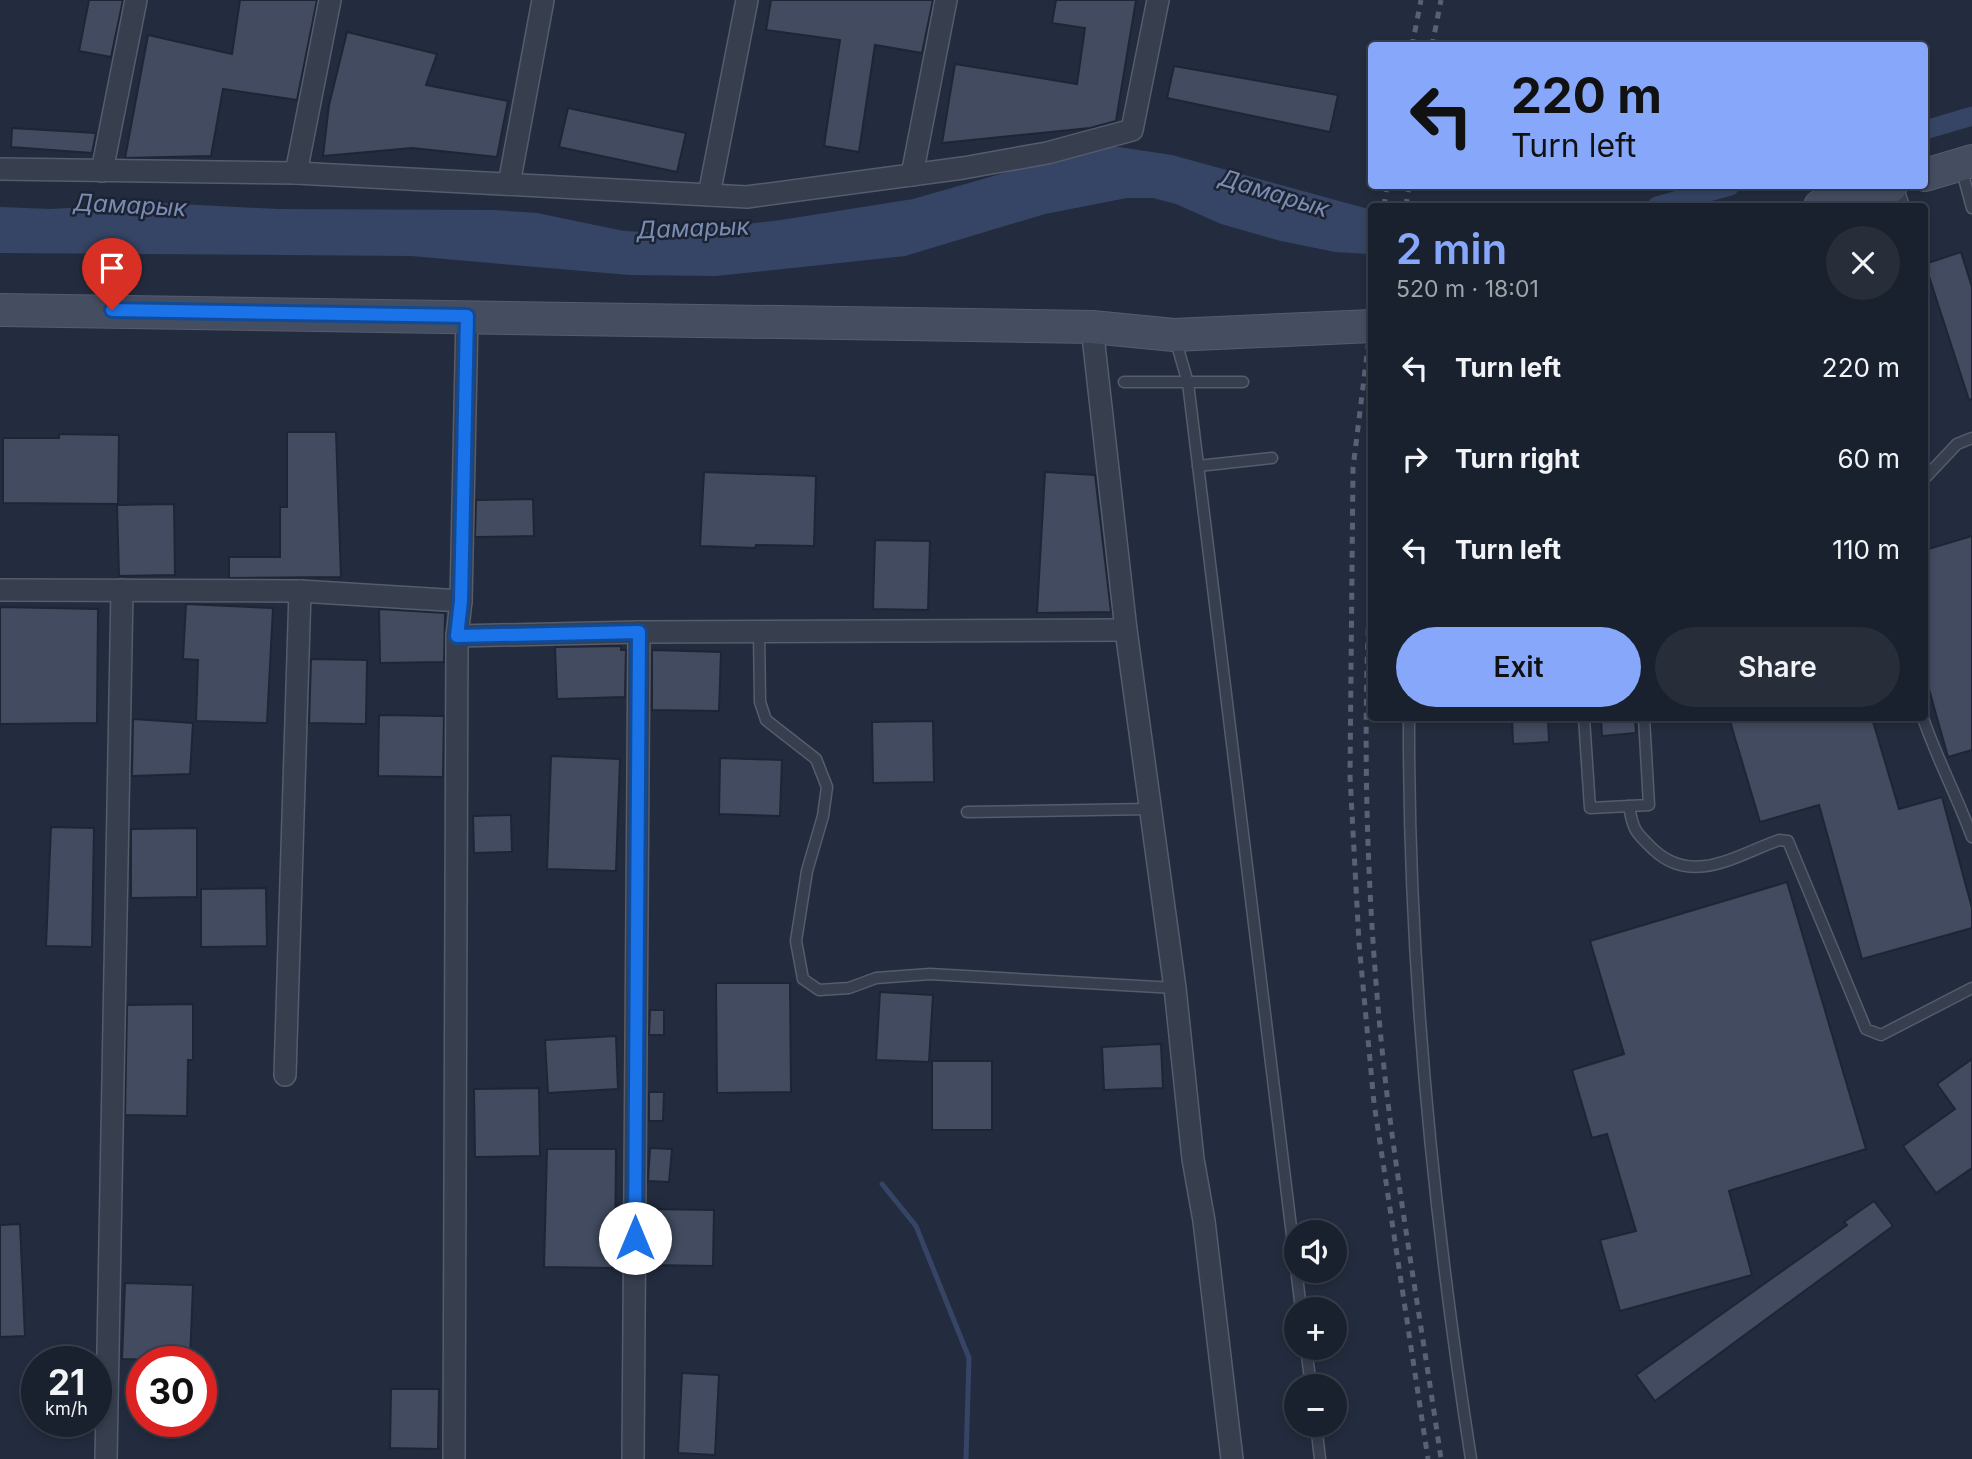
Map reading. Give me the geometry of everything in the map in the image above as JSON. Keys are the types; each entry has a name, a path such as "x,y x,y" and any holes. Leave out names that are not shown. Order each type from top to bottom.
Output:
{"main road":[{"path":"1928,174 1966,163"},
{"path":"1831,203 1880,189"},
{"path":"0,310 1092,327 1174,335 1368,326"}],"street":[{"path":"102,171 136,0"},
{"path":"296,173 330,0"},
{"path":"509,184 543,0"},
{"path":"709,195 747,0"},
{"path":"912,175 946,0"},
{"path":"0,169 296,173 747,197 912,175 1047,153 1132,130 1158,0"},
{"path":"454,1459 457,636 461,601 467,316"},
{"path":"1092,327 1148,809 1175,988 1193,1159 1204,1221 1232,1459"},
{"path":"0,590 300,591 461,601"},
{"path":"106,1459 122,590"},
{"path":"285,1074 300,591"},
{"path":"457,636 639,632 1126,630"},
{"path":"633,1459 639,632"}],"lane":[{"path":"1966,163 1972,206"},
{"path":"1174,335 1188,383 1300,1297"},
{"path":"1124,382 1243,382"},
{"path":"1928,475 1957,444 1972,438"},
{"path":"1198,466 1272,458"},
{"path":"759,631 760,702 766,720 816,759 827,787 823,817 807,871 796,941 803,979 820,990 849,988 876,978 930,974 1175,988"},
{"path":"1409,721 1409,851 1424,1075 1450,1320 1471,1459"},
{"path":"1584,721 1590,808 1649,805 1644,721"},
{"path":"1924,721 1938,763 1955,790 1972,837"},
{"path":"1629,806 1633,831 1662,857 1684,869 1700,869 1779,840 1788,841 1866,1029 1881,1035 1972,988"},
{"path":"967,812 1148,809"},
{"path":"1317,1437 1320,1459"}],"water":[{"path":"1112,146 1172,155 1368,209 1368,254 1335,252 1281,241 1221,224 1176,204 1153,198 1127,198 1045,214 905,256 716,276 629,275 411,256 0,253 0,207 50,209 160,203 278,209 494,210 537,213 624,231 667,233 781,220 913,199 1085,150"}],"building":[{"path":"89,0 123,0 111,57 79,51"},
{"path":"240,0 317,0 297,100 223,89 211,156 125,158 148,35 232,54"},
{"path":"771,0 933,0 922,53 875,45 859,152 824,146 840,40 766,30"},
{"path":"1056,0 1136,0 1116,121 1090,128 942,143 955,64 1077,84 1085,28 1052,23"},
{"path":"347,32 437,54 426,85 508,101 497,157 412,148 323,156 329,105"},
{"path":"1174,66 1338,95 1330,132 1167,98"},
{"path":"568,108 686,133 677,172 559,147"},
{"path":"12,128 96,133 92,153 11,147"},
{"path":"1961,252 1972,287 1972,399 1969,400 1928,273 1928,263"},
{"path":"287,432 336,432 341,577 229,578 229,557 280,557 280,507 287,507"},
{"path":"59,434 119,435 118,504 3,503 3,438 59,438"},
{"path":"704,472 816,476 814,546 700,546"},
{"path":"1045,472 1095,475 1111,612 1037,613"},
{"path":"533,499 534,536 475,537 476,500"},
{"path":"174,504 175,575 119,576 117,505"},
{"path":"1972,536 1972,750 1948,757 1928,686 1928,549"},
{"path":"875,540 930,541 928,610 873,609"},
{"path":"186,604 273,608 267,723 196,721 198,660 183,659"},
{"path":"0,607 98,609 97,723 0,724"},
{"path":"379,609 445,613 444,662 380,663"},
{"path":"621,646 621,650 626,650 625,697 557,699 555,647"},
{"path":"652,650 721,652 719,711 652,710"},
{"path":"311,659 367,660 366,724 309,723"},
{"path":"379,715 444,716 443,777 378,776"},
{"path":"133,719 193,723 190,774 132,776"},
{"path":"933,721 934,782 873,783 872,722"},
{"path":"1512,721 1548,721 1549,742 1513,744"},
{"path":"1601,721 1635,721 1636,733 1602,736"},
{"path":"1730,721 1873,721 1899,809 1942,797 1972,908 1972,928 1862,959 1819,805 1760,822"},
{"path":"551,756 620,759 616,871 547,869"},
{"path":"720,758 782,760 780,816 719,814"},
{"path":"511,815 512,852 474,853 473,816"},
{"path":"51,827 94,828 92,947 46,946"},
{"path":"197,828 197,897 131,898 131,829"},
{"path":"1787,882 1866,1149 1729,1191 1752,1275 1620,1311 1600,1240 1636,1231 1607,1134 1592,1138 1572,1070 1624,1054 1590,941"},
{"path":"266,888 267,946 201,947 201,889"},
{"path":"716,983 790,983 791,1092 717,1093"},
{"path":"880,992 933,995 929,1062 876,1060"},
{"path":"193,1004 193,1060 188,1060 187,1116 125,1115 127,1005"},
{"path":"650,1010 664,1010 664,1035 649,1035"},
{"path":"616,1036 618,1089 548,1093 545,1040"},
{"path":"1161,1044 1163,1088 1104,1090 1102,1047"},
{"path":"1972,1059 1972,1168 1936,1193 1903,1146 1955,1109 1937,1084"},
{"path":"932,1061 992,1061 992,1130 932,1130"},
{"path":"539,1088 540,1156 475,1157 474,1089"},
{"path":"649,1092 664,1092 663,1121 649,1121"},
{"path":"650,1148 672,1149 669,1182 648,1181"},
{"path":"547,1149 616,1149 615,1268 544,1267"},
{"path":"1874,1201 1893,1226 1655,1401 1636,1375 1847,1225 1844,1222"},
{"path":"648,1209 714,1210 713,1266 648,1265"},
{"path":"20,1224 25,1336 0,1337 0,1225"},
{"path":"125,1283 193,1285 191,1346 126,1346 126,1359 122,1359"},
{"path":"682,1373 719,1375 715,1455 678,1453"},
{"path":"391,1389 439,1389 438,1449 390,1448"}],"waterway":[{"name":"Дамарык","path":"1928,129 1972,116"},
{"name":"Дамарык","path":"1668,203 1719,189"},
{"path":"882,1184 916,1226 969,1358 966,1459"}],"railway":[{"path":"1413,42 1421,0"},
{"path":"1433,42 1441,0"},
{"path":"1384,203 1387,189"},
{"path":"1406,203 1409,189"},
{"path":"1368,346 1353,468 1350,776 1359,943 1374,1103 1428,1459"},
{"path":"1368,626 1366,762 1375,969 1394,1148 1441,1459"}],"route":[{"path":"112,310 467,316 461,601 457,636 639,632 635,1238"}]}
